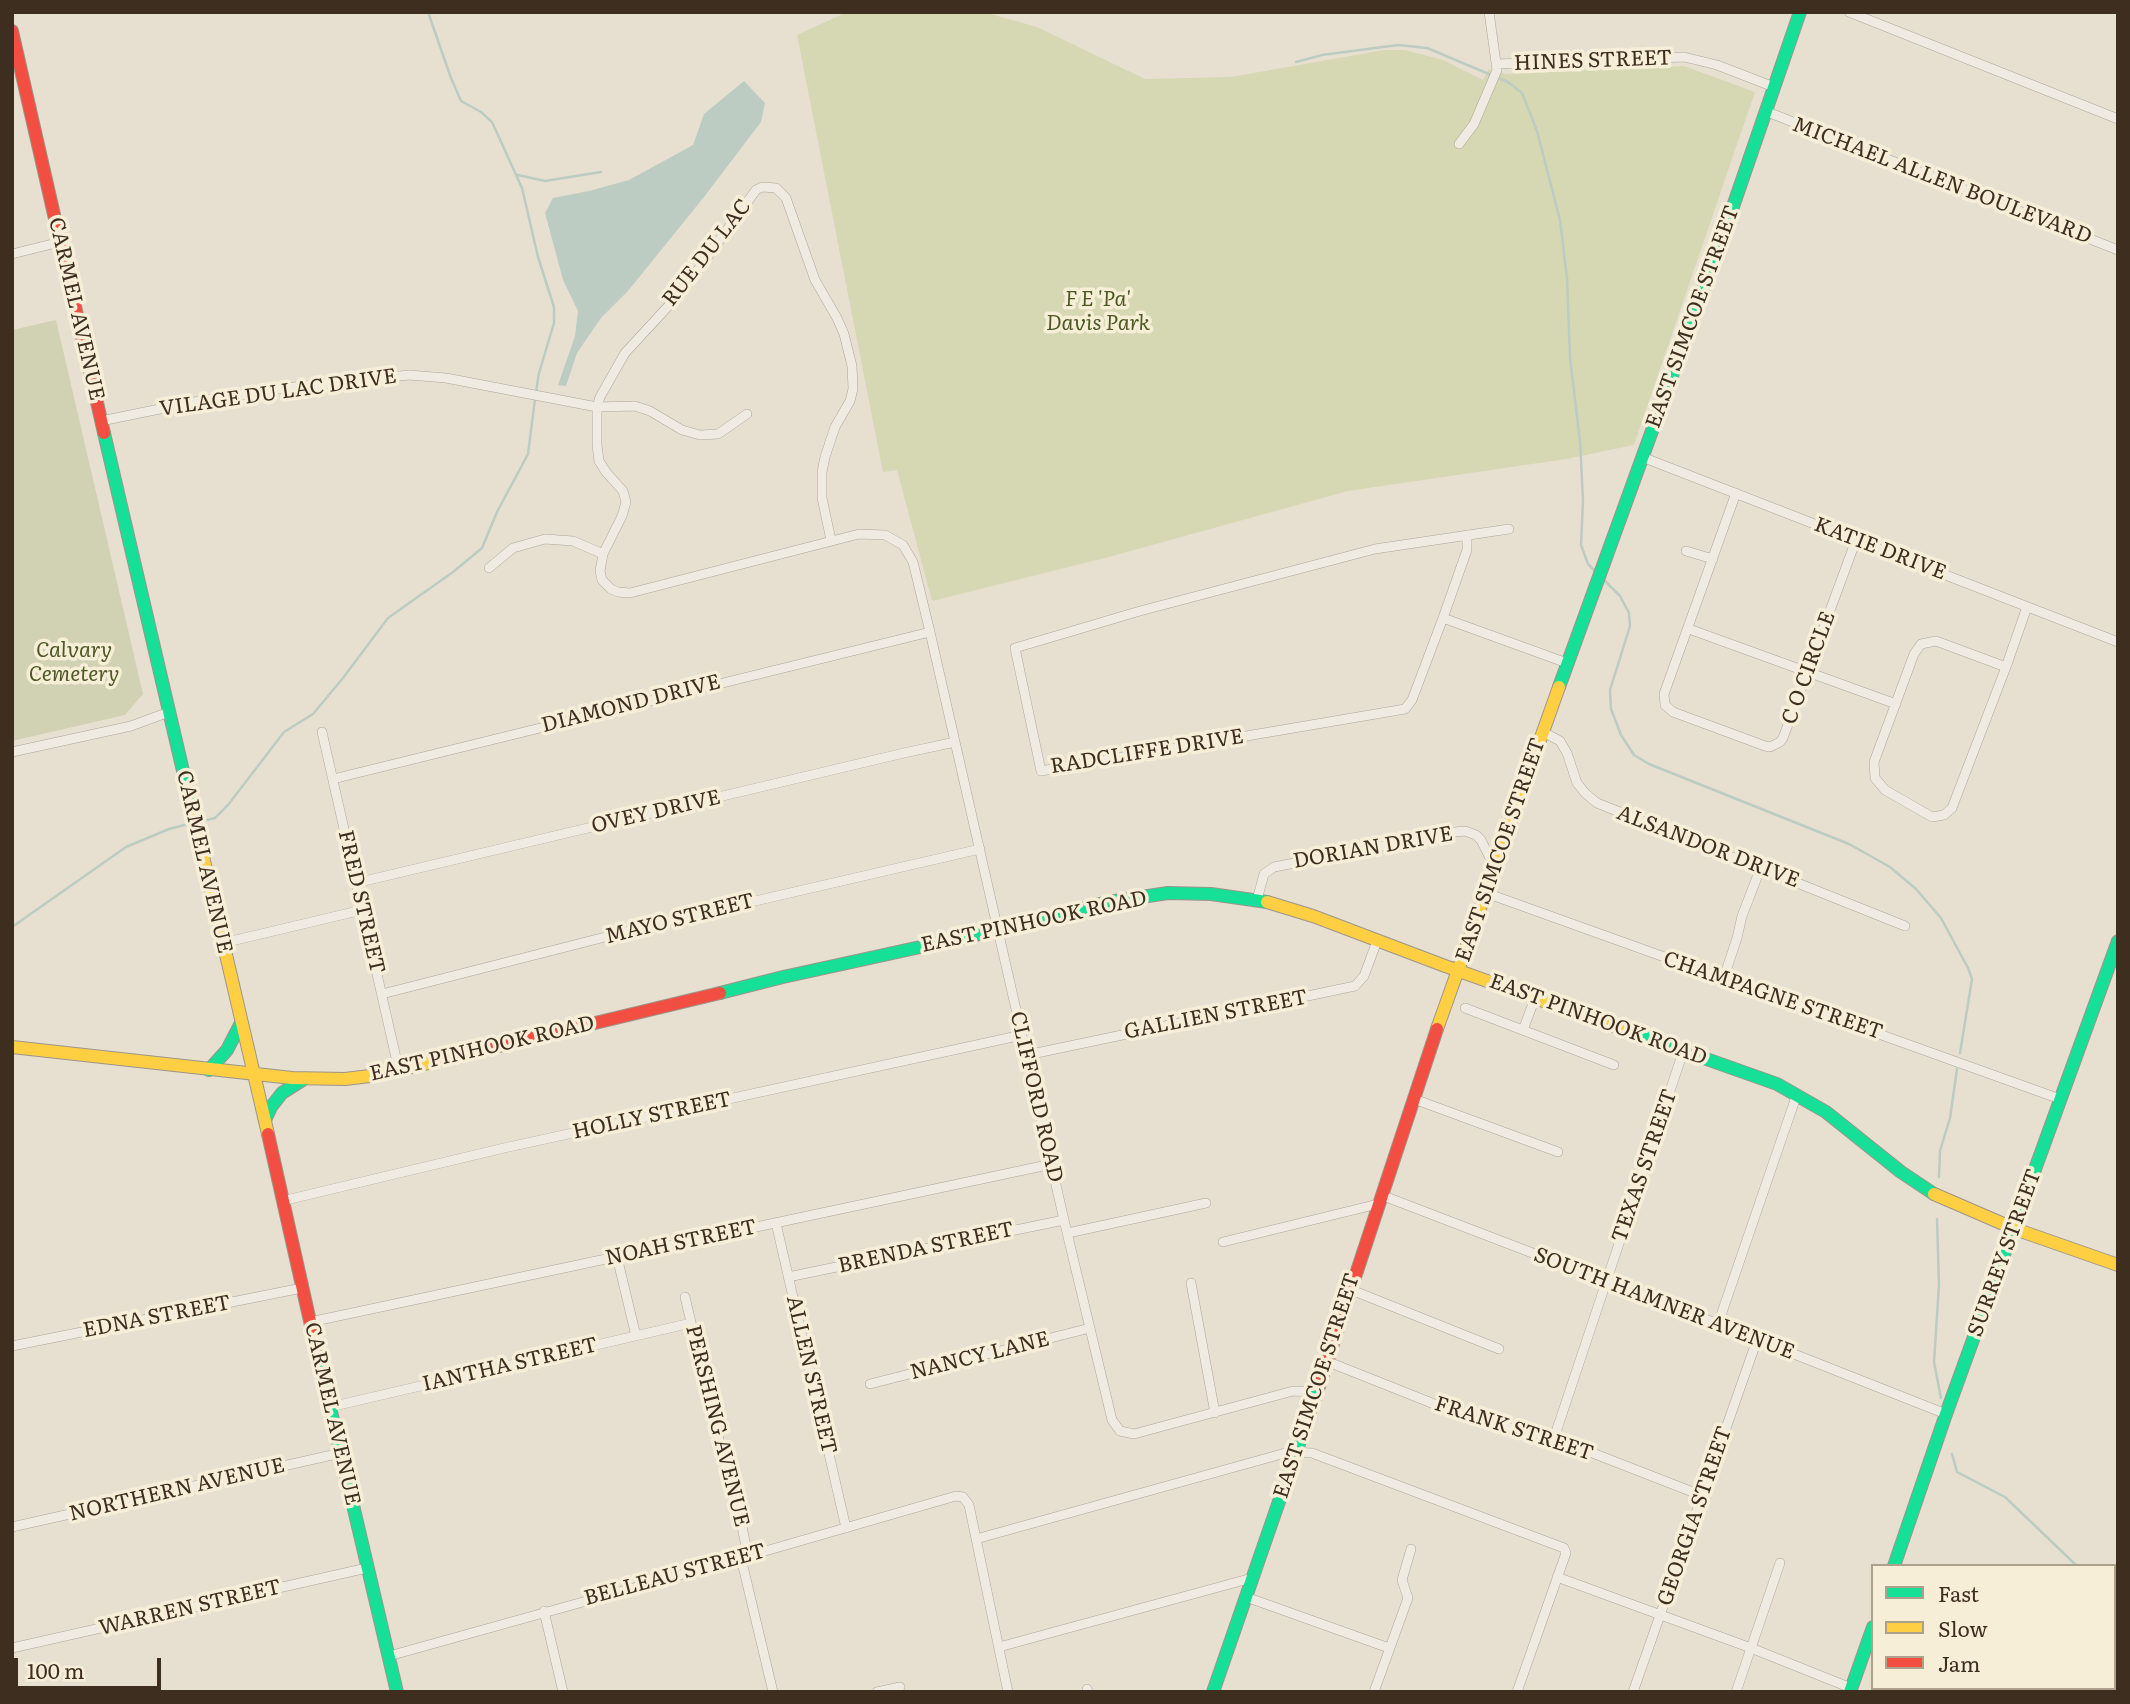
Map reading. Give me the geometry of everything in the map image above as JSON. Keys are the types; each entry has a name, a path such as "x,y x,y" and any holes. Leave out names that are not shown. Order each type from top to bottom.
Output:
{"main road":[{"name":"EAST SIMCOE STREET","path":"1213,1692 1458,971 1731,212 1800,12"},
{"name":"CARMEL AVENUE","path":"12,31 14,50 397,1692"},
{"name":"EAST PINHOOK ROAD","path":"12,1047 209,1070 305,1079 345,1079 399,1071 783,976 998,930 1139,896 1194,893 1257,900 1313,916 1458,971 1744,1071 1797,1094 1826,1112 1922,1187 1955,1205 2118,1265"},
{"name":"SURREY STREET","path":"1895,1564 2118,940"},
{"path":"209,1070 227,1050 241,1023"},
{"path":"265,1120 282,1093 305,1079"},
{"path":"1851,1690 1871,1633"}],"street":[{"path":"1489,12 1497,67"},
{"path":"1850,12 2118,119"},
{"name":"HINES STREET","path":"1459,144 1474,124 1497,67 1684,57 1717,65 1774,87"},
{"name":"MICHAEL ALLEN BOULEVARD","path":"1765,111 2118,250"},
{"name":"RUE DU LAC","path":"603,554 624,511 626,498 599,461 597,407 605,387 625,353 673,301 756,190 762,187 776,188 786,198 815,280 844,334 852,366 853,389 850,401 835,427 822,472 822,498 831,540"},
{"path":"12,254 60,242"},
{"name":"VILAGE DU LAC DRIVE","path":"101,421 194,402 285,388 409,375 446,377 597,407 635,406 682,430 709,435 718,434 747,414"},
{"name":"KATIE DRIVE","path":"1642,457 2118,642"},
{"name":"C O CIRCLE","path":"1736,493 1664,694 1665,705 1673,712 1770,747 1776,746 1783,738 1856,540"},
{"name":"RADCLIFFE DRIVE","path":"1467,536 1467,550 1412,701 1400,711 1041,771 1015,648 1140,611 1375,549 1509,529"},
{"name":"CLIFFORD ROAD","path":"831,540 859,534 885,535 903,545 914,562 1112,1420 1120,1431 1126,1434 1145,1432 1293,1391 1316,1392"},
{"path":"489,568 513,548 545,539 573,541 603,554 600,571 602,580 611,589 630,593 831,540"},
{"path":"1686,551 1713,559"},
{"path":"2006,667 1936,640 1924,641 1914,654 1874,762 1875,778 1885,790 1924,815 1931,817 1949,812 1955,802 2006,667 2027,607"},
{"path":"1443,618 1567,663"},
{"path":"1689,629 1896,704"},
{"name":"DIAMOND DRIVE","path":"333,779 930,632"},
{"path":"12,752 131,726 169,712"},
{"name":"FRED STREET","path":"322,732 399,1071"},
{"name":"ALSANDOR DRIVE","path":"1543,732 1556,737 1563,745 1577,783 1593,801 1905,926"},
{"name":"OVEY DRIVE","path":"356,883 955,742"},
{"name":"DORIAN DRIVE","path":"1257,900 1264,874 1274,867 1455,832 1465,831 1476,835 1489,856 1497,861"},
{"name":"MAYO STREET","path":"382,994 660,923 980,849"},
{"path":"1723,979 1738,938 1742,916 1761,867"},
{"name":"CHAMPAGNE STREET","path":"1486,893 2060,1099"},
{"path":"223,943 362,910"},
{"name":"GALLIEN STREET","path":"1027,1055 1355,986 1364,976 1377,941"},
{"path":"1523,1030 1535,998"},
{"path":"1465,1008 1614,1065"},
{"name":"HOLLY STREET","path":"282,1201 505,1148 1022,1035"},
{"name":"TEXAS STREET","path":"1554,1438 1684,1052"},
{"path":"1718,1324 1797,1094"},
{"path":"1414,1099 1558,1152"},
{"name":"NOAH STREET","path":"310,1322 1052,1164"},
{"path":"1223,1242 1380,1199"},
{"name":"SOUTH HAMNER AVENUE","path":"1380,1199 1607,1281 1947,1414"},
{"path":"1068,1233 1206,1203"},
{"name":"BRENDA STREET","path":"788,1277 1064,1220"},
{"name":"ALLEN STREET","path":"776,1223 846,1528"},
{"path":"617,1257 636,1336"},
{"path":"1191,1283 1214,1413"},
{"name":"EDNA STREET","path":"12,1346 302,1288"},
{"path":"1349,1289 1499,1349"},
{"name":"PERSHING AVENUE","path":"685,1297 738,1507 745,1557 773,1692"},
{"name":"IANTHA STREET","path":"330,1407 691,1323"},
{"name":"NANCY LANE","path":"870,1384 1090,1328"},
{"name":"GEORGIA STREET","path":"1633,1692 1757,1340"},
{"name":"FRANK STREET","path":"1326,1361 1472,1419 1554,1438 1703,1496"},
{"path":"1008,1692 976,1539 1297,1451 1312,1453 1563,1548 1566,1553 1517,1692"},
{"name":"NORTHERN AVENUE","path":"12,1527 341,1453"},
{"name":"BELLEAU STREET","path":"389,1656 956,1496 961,1496 969,1505 976,1539"},
{"path":"1374,1692 1408,1598 1402,1580 1411,1549"},
{"path":"1736,1692 1780,1563"},
{"name":"WARREN STREET","path":"12,1648 367,1568"},
{"path":"1557,1577 1751,1647 1851,1690"},
{"path":"999,1647 1252,1578"},
{"path":"1246,1597 1389,1648"},
{"path":"544,1611 563,1692"},
{"path":"877,1692 900,1686"}],"green space":[{"name":"F E 'Pa' Davis Park","path":"847,12 983,12 1037,27 1145,79 1231,77 1384,50 1405,50 1443,60 1483,80 1489,69 1505,74 1684,66 1755,92 1634,445 1566,459 1348,491 1105,558 932,601 897,470 883,472 797,35"},
{"name":"Calvary Cemetery","path":"56,320 143,694 125,715 12,741 12,330"}],"shaded area":[{"path":"744,81 765,103 761,122 628,291 601,318 577,353 566,386 558,385 575,336 578,311 563,280 545,213 553,198 629,180 693,145 704,114"}],"waterway":[{"path":"428,12 461,101 481,112 492,122 522,188 538,257 554,307 554,323 536,392"},
{"path":"1296,62 1322,55 1398,45 1427,48 1508,82 1522,93 1537,131 1560,220 1567,278 1570,358 1580,441 1583,501 1581,545 1588,564 1596,572"},
{"path":"518,175 545,181 601,172"},
{"path":"199,822 215,818 284,732 313,714 388,618 482,548 497,512 528,454 535,399"},
{"path":"1603,579 1620,596 1629,613 1630,626 1610,690 1611,709 1621,735 1634,755 1649,764 1849,844 1890,867 1916,889 1941,918 1972,979 1960,1053"},
{"path":"12,927 126,847 169,829 192,823"},
{"path":"1939,1177 1940,1151 1950,1118 1957,1069"},
{"path":"1937,1219 1939,1285 1934,1362 1941,1398"},
{"path":"1952,1454 1957,1472 2005,1497 2075,1564"}],"traffic: fast":[{"path":"1559,687 1727,224 1800,12"},
{"path":"104,433 194,818"},
{"path":"720,993 1108,902 1168,893 1211,894 1267,902"},
{"path":"1895,1564 1946,1414 2118,941"},
{"path":"209,1070 227,1050 241,1023"},
{"path":"1633,1033 1777,1084 1826,1112 1901,1172 1934,1194"},
{"path":"265,1120 282,1093 304,1079"},
{"path":"316,1348 397,1692"},
{"path":"1213,1692 1319,1386"},
{"path":"1850,1692 1871,1633"}],"traffic: slow":[{"path":"1437,1029 1559,687"},
{"path":"194,818 268,1134"},
{"path":"1267,902 1313,916 1633,1033"},
{"path":"12,1047 292,1078 345,1079 378,1075 441,1060"},
{"path":"1934,1194 2015,1229 2118,1265"}],"traffic: jam":[{"path":"12,31 104,433"},
{"path":"441,1060 720,993"},
{"path":"1319,1386 1437,1029"},
{"path":"268,1134 316,1348"}]}
